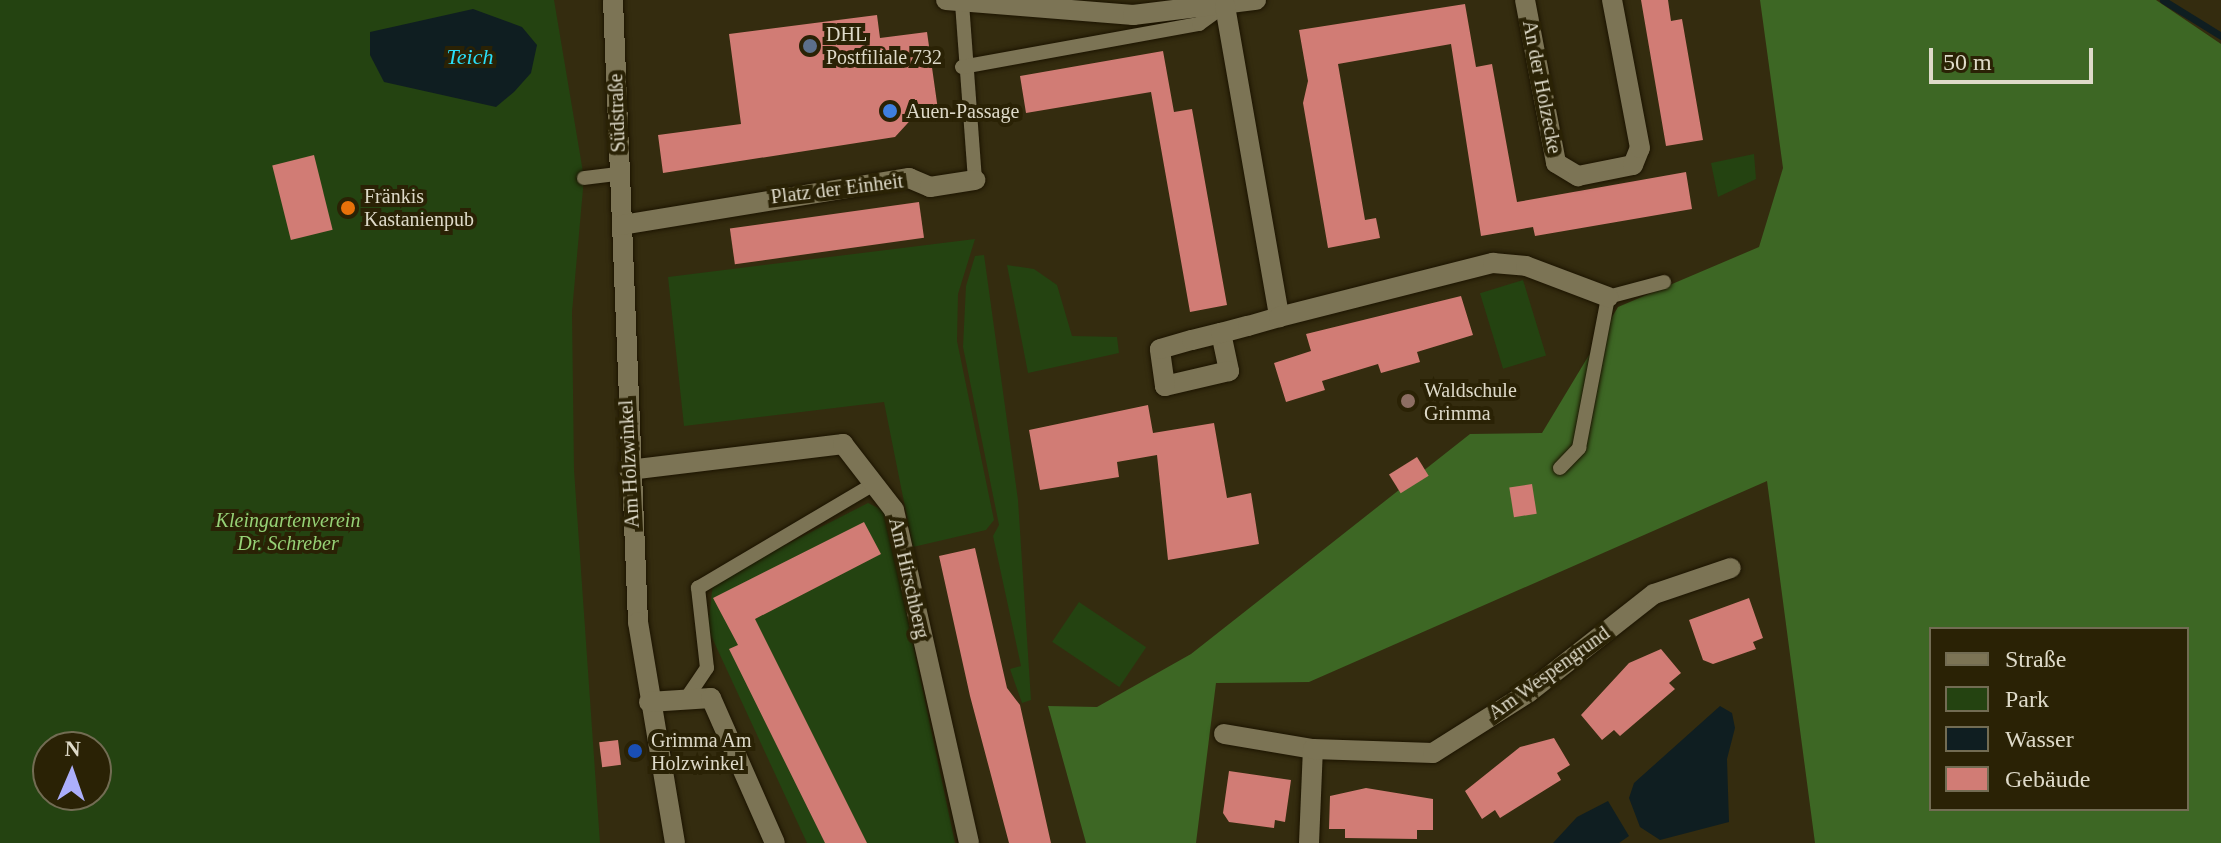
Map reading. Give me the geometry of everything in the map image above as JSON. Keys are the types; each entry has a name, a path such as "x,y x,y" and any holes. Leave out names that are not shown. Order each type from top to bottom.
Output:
{"street":[{"name":"Südstraße","path":"613,0 622,225"},
{"path":"954,1 1133,15 1256,0"},
{"name":"An der Holzecke","path":"1525,0 1556,163 1578,176 1633,165 1640,148 1612,0"},
{"path":"1225,6 1279,317"},
{"name":"Platz der Einheit","path":"622,225 716,215 727,202 909,178 930,187 975,180"},
{"name":"Am Holzwinkel","path":"622,225 629,470 649,702 675,843"},
{"path":"1221,333 1493,263 1526,266 1608,297"},
{"name":"Am Hirschberg","path":"629,470 843,444 894,510 969,843"},
{"name":"Am Wespengrund","path":"1224,734 1313,749 1433,753 1528,693 1654,594 1731,568"},
{"path":"649,702 688,696 711,698 775,843"},
{"path":"1309,843 1313,749"}],"lane":[{"name":"Platz der Einheit","path":"954,1 975,180"},
{"path":"962,67 1199,24 1225,6"},
{"path":"584,178 619,174"},
{"path":"1560,468 1582,434 1608,297 1664,282"},
{"path":"688,696 707,668 698,588 874,484"}],"green space":[{"name":"Kleingartenverein Dr. Schreber","path":"0,0 554,0 584,178 572,312 574,470 600,843 0,843"},
{"path":"1760,0 2156,0 2221,44 2221,843 1815,843 1767,481 1309,682 1216,683 1196,843 1086,843 1048,706 1097,707 1191,654 1470,434 1542,433 1618,307 1759,247 1783,168"},
{"path":"1754,154 1756,179 1718,197 1711,163"},
{"path":"975,239 958,294 957,341 994,520 986,530 913,547 884,402 684,426 668,277"},
{"path":"984,255 1018,500 1031,700 1022,703 1010,669 1021,666 993,536 999,525 963,347 966,286 975,256"},
{"path":"1007,265 1034,269 1057,285 1072,336 1117,337 1119,353 1028,373"},
{"path":"1523,280 1546,356 1503,369 1480,293"},
{"path":"868,503 885,511 955,843 807,843 708,629 713,582"},
{"path":"1079,602 1146,647 1119,687 1052,642"}],"water":[{"name":"Teich","path":"473,9 522,27 537,45 531,73 496,107 384,82 370,55 370,32"},
{"path":"1720,706 1732,713 1735,728 1727,759 1729,822 1660,840 1640,827 1629,798 1634,783"},
{"path":"1608,801 1629,836 1619,843 1553,843 1577,817"}],"building":[{"path":"1641,0 1668,0 1671,21 1682,19 1703,140 1666,146"},
{"path":"1465,4 1476,67 1492,64 1517,202 1686,172 1692,209 1535,236 1533,227 1481,236 1451,44 1338,64 1365,220 1376,218 1380,238 1328,248 1303,103 1308,81 1299,30"},
{"path":"877,15 880,38 927,32 938,110 917,113 895,137 663,173 658,135 741,124 729,34"},
{"path":"1163,51 1174,112 1192,109 1227,305 1190,312 1151,92 1026,113 1020,76"},
{"path":"314,155 333,230 291,240 272,165"},
{"path":"919,202 924,238 735,264 730,229"},
{"path":"1461,296 1473,335 1417,352 1420,362 1381,373 1378,364 1322,381 1325,390 1286,402 1274,363 1311,351 1306,334"},
{"path":"1148,405 1153,433 1214,423 1227,498 1251,493 1259,544 1168,560 1157,455 1117,462 1119,477 1040,490 1029,430"},
{"path":"1417,457 1429,476 1401,493 1389,474"},
{"path":"1532,484 1537,514 1514,517 1509,488"},
{"path":"864,522 881,554 755,619 867,843 825,843 729,649 738,645 713,598"},
{"path":"975,548 1007,688 1020,705 1051,843 1009,843 970,696 939,556"},
{"path":"1749,598 1763,638 1753,642 1756,649 1713,664 1703,660 1689,620"},
{"path":"1661,649 1681,673 1669,683 1675,689 1620,736 1614,730 1602,740 1581,715 1629,663"},
{"path":"1554,738 1570,765 1557,773 1561,780 1500,818 1495,810 1482,819 1465,791 1520,747"},
{"path":"618,740 621,765 602,767 599,742"},
{"path":"1229,771 1291,780 1285,822 1275,820 1274,828 1229,822 1223,813"},
{"path":"1366,788 1433,799 1433,830 1417,830 1417,839 1345,838 1345,829 1329,829 1330,796"}],"waterway":[{"path":"2163,0 2221,36"}],"place":[{"name":"DHL Postfiliale 732","path":"810,46"},
{"name":"Auen-Passage","path":"890,111"},
{"name":"Fränkis Kastanienpub","path":"348,208"},
{"name":"Waldschule Grimma","path":"1408,401"},
{"name":"Grimma Am Holzwinkel","path":"635,751"}]}
